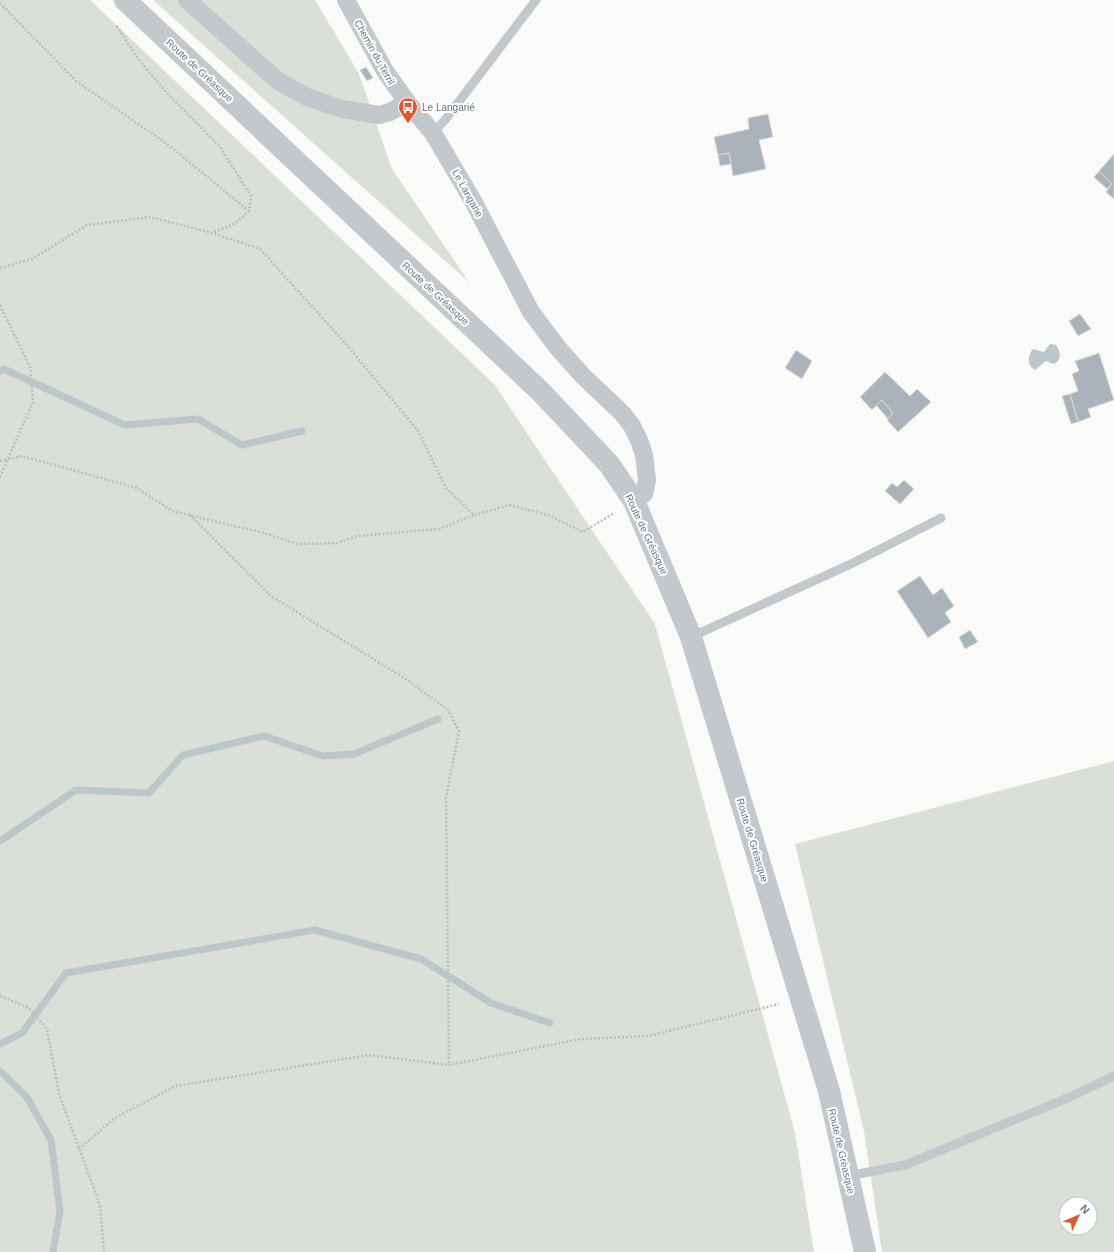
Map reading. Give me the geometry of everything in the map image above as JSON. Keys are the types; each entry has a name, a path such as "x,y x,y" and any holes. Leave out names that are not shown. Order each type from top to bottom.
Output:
{"street":[{"name":"Route de Gréasque","path":"125,0 540,391 609,464 634,501 691,637 829,1091 865,1252"},
{"path":"187,0 278,81 307,97 342,109 379,115 390,112 407,102"},
{"name":"Chemin du Terril","path":"346,0 385,71 407,102"},
{"name":"Le Langarie","path":"407,102 433,133 473,201 531,312 558,348 583,376 623,414 632,426 644,455 647,480 644,494 634,501"}],"lane":[{"path":"433,133 445,120 536,0"},
{"path":"691,637 853,563 941,518"},
{"path":"848,1176 905,1165 1070,1097 1114,1076"}],"path":[{"path":"0,3 76,81 167,144 249,211"},
{"path":"116,23 136,56 161,86 220,147 251,196 249,211 236,223 212,232"},
{"path":"0,268 32,259 87,225 150,217 212,232 260,249 346,344 418,431 446,488 474,515"},
{"path":"0,305 30,367 33,402 0,476"},
{"path":"0,460 22,456 137,488 172,511 264,533 297,544 337,543 357,536 438,529 474,515 510,505 548,515 583,532 634,501"},
{"path":"190,515 271,596 409,681 448,710 459,731 446,798 449,1065"},
{"path":"0,996 28,1008 47,1029 59,1094 100,1205 104,1252"},
{"path":"79,1149 115,1118 176,1086 369,1055 449,1065 581,1039 648,1036 801,998"}],"shaded area":[{"path":"0,0 90,0 494,384 655,624 795,1133 814,1252 0,1252"},
{"path":"153,0 315,0 359,74 392,169 469,282"},
{"path":"1050,344 1056,345 1060,353 1057,362 1054,364 1046,361 1035,370 1029,363 1031,351 1033,349 1044,352"},
{"path":"1114,761 1114,1252 882,1252 864,1131 795,844"}],"building":[{"path":"366,67 373,78 367,81 360,70"},
{"path":"768,114 773,137 759,140 766,169 733,176 729,153 718,155 714,137 749,129 748,118"},
{"path":"729,153 731,164 720,166 718,155"},
{"path":"1114,154 1114,199 1106,192 1112,184 1099,171"},
{"path":"1099,171 1112,184 1107,189 1094,177"},
{"path":"1080,314 1091,329 1078,336 1069,321"},
{"path":"796,350 812,361 802,379 785,368"},
{"path":"1099,353 1114,400 1088,409 1091,417 1078,422 1070,394 1078,391 1072,374 1079,371 1075,361"},
{"path":"885,372 910,396 917,389 931,402 898,432 887,420 893,413 882,400 872,410 860,397"},
{"path":"1070,394 1078,422 1071,424 1062,396"},
{"path":"882,400 893,413 888,419 876,405"},
{"path":"904,480 914,489 900,504 885,491 892,483 897,487"},
{"path":"920,576 933,595 942,588 954,606 945,613 951,622 928,638 897,591"},
{"path":"970,630 978,642 965,649 959,637"}],"waterway":[{"path":"0,371 4,369 125,425 198,419 242,445 302,431"},
{"path":"0,841 76,790 149,793 183,755 264,736 323,756 354,754 438,719"},
{"path":"0,1044 22,1033 66,973 315,930 421,959 491,1003 550,1023"},
{"path":"0,1071 26,1096 51,1140 60,1211 53,1252"}],"place":[{"name":"Le Langarié","path":"408,124"}]}
